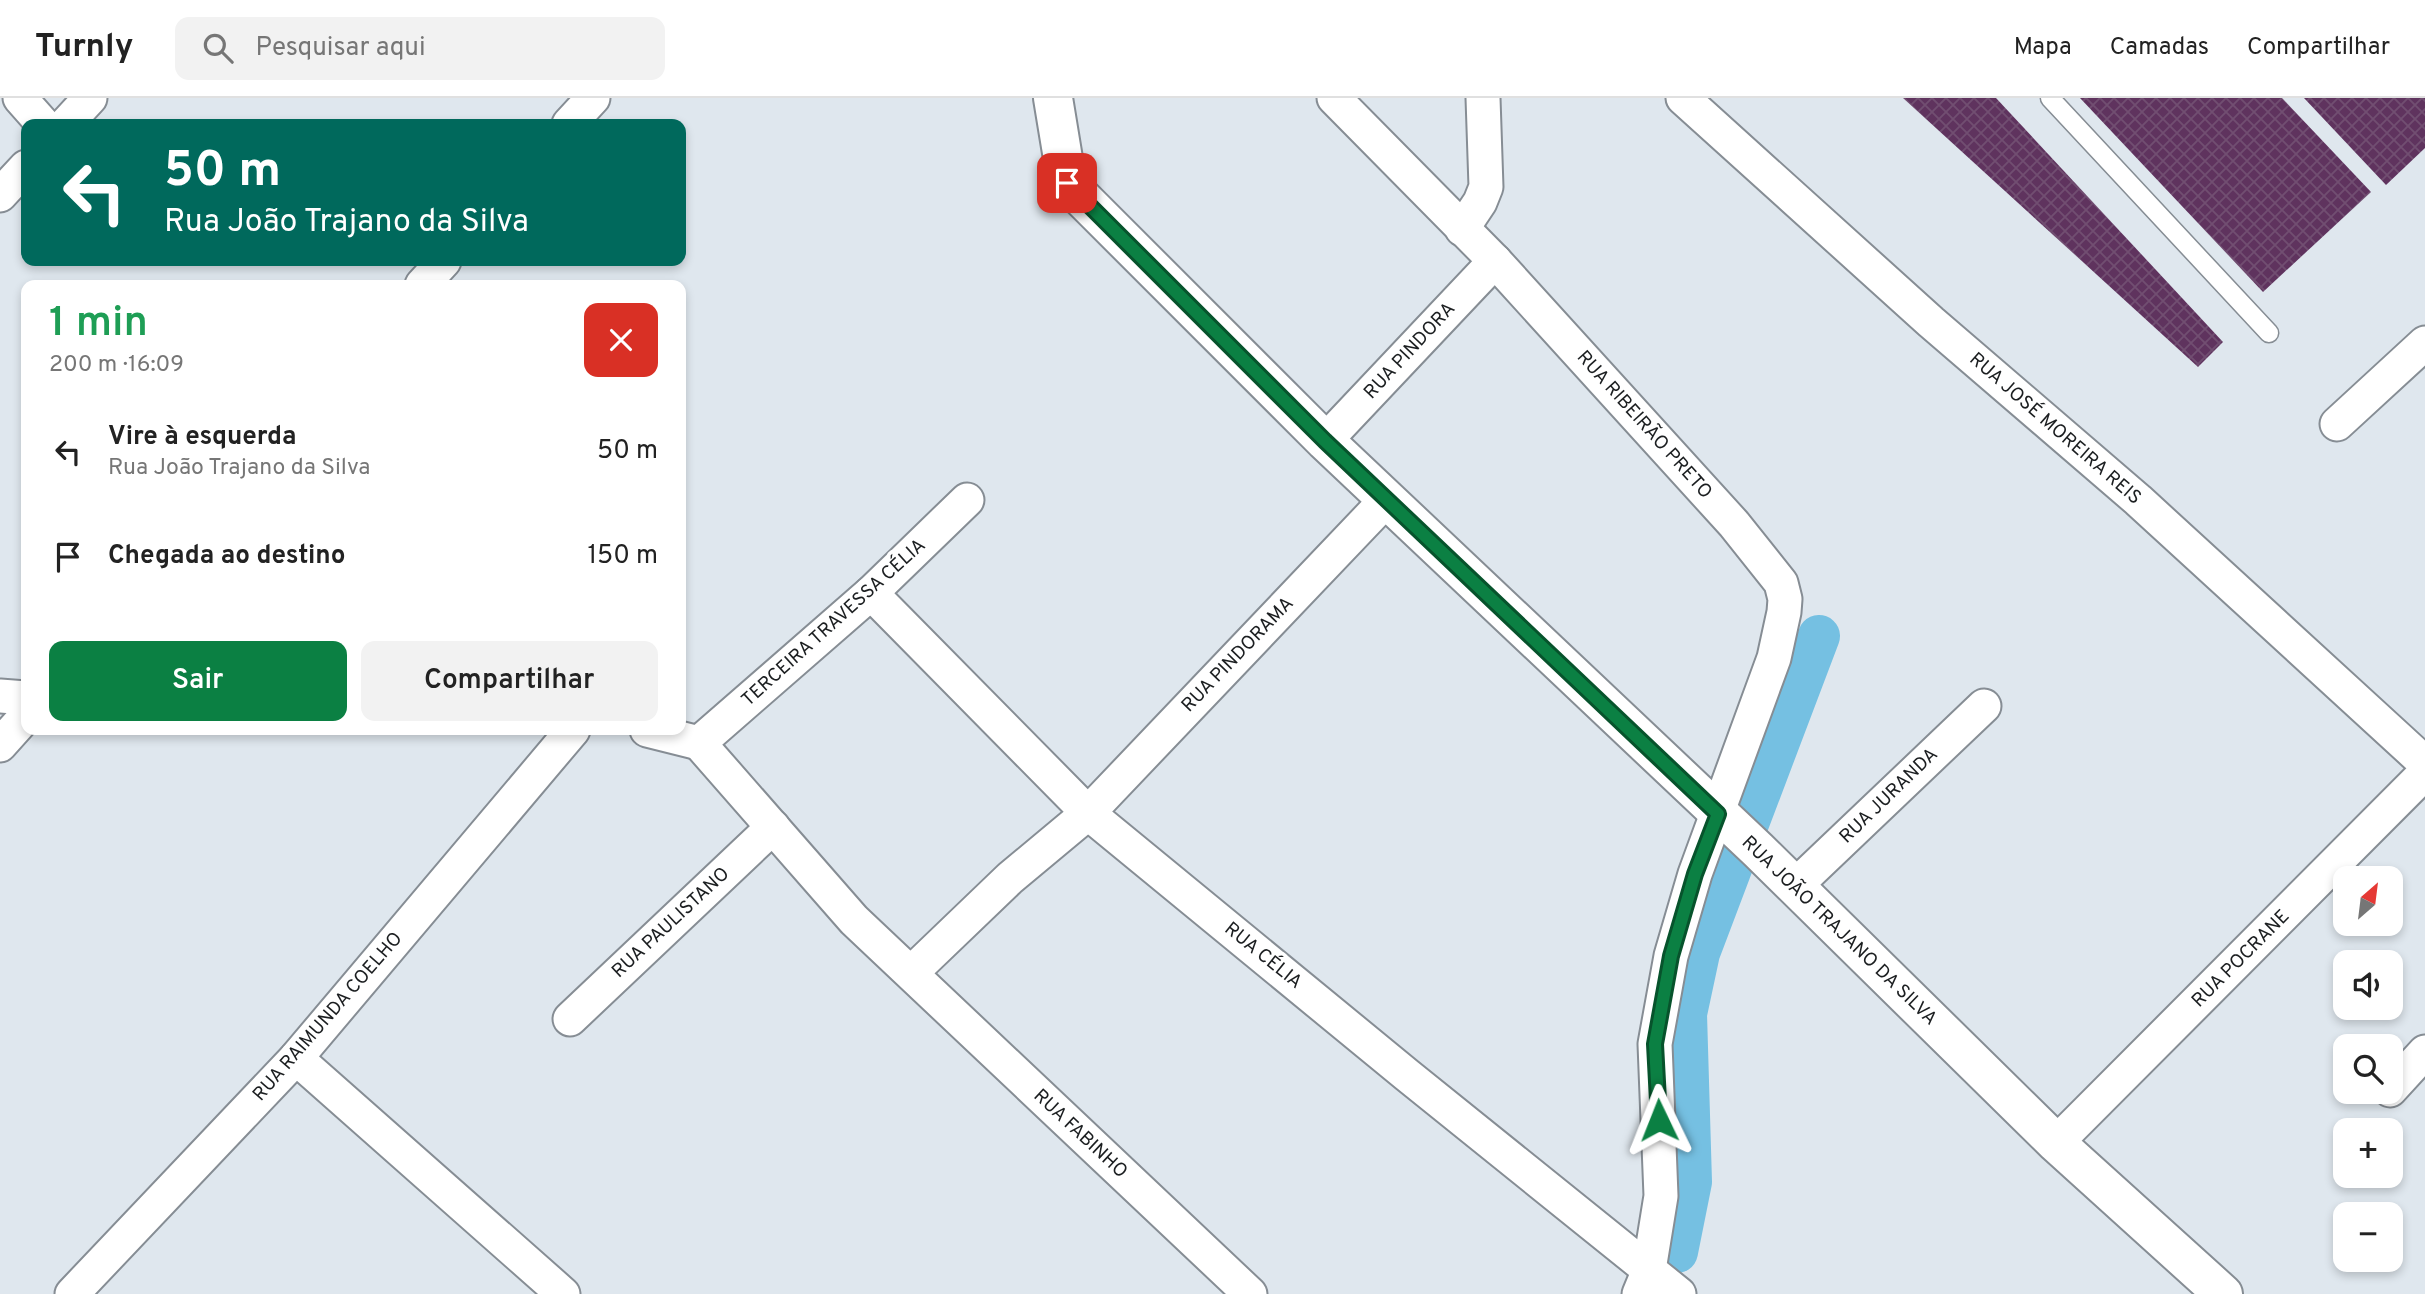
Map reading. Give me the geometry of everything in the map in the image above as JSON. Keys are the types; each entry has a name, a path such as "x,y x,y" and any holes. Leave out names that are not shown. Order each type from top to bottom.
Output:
{"street":[{"path":"20,98 39,119"},
{"path":"71,119 90,98"},
{"path":"574,119 593,98"},
{"name":"RUA JOÃO TRAJANO DA SILVA","path":"1053,98 1067,183 1325,441 1758,850 2056,1143 2223,1294"},
{"name":"RUA RIBEIRÃO PRETO","path":"1334,98 1495,261 1734,524 1781,583 1785,599 1784,612 1774,658 1720,816 1695,874 1671,956 1655,1044 1661,1196 1644,1282"},
{"path":"1462,229 1480,202 1486,187 1483,98"},
{"name":"RUA JOSÉ MOREIRA REIS","path":"1683,98 1931,322 2138,500 2425,763"},
{"path":"0,195 21,172"},
{"name":"RUA PINDORA","path":"1325,441 1495,261"},
{"path":"427,280 439,266"},
{"path":"2337,424 2425,343"},
{"name":"RUA PINDORAMA","path":"1088,813 1388,498"},
{"name":"TERCEIRA TRAVESSA CÉLIA","path":"699,743 871,593 967,500"},
{"name":"RUA CÉLIA","path":"871,593 1088,813 1407,1076 1644,1282 1679,1294"},
{"path":"0,696 21,698"},
{"name":"RUA JURANDA","path":"1795,886 1984,706"},
{"path":"0,745 21,722"},
{"name":"RUA RAIMUNDA COELHO","path":"72,1294 296,1058 569,735"},
{"path":"667,735 699,743"},
{"name":"RUA FABINHO","path":"699,743 854,920 1250,1294"},
{"name":"RUA POCRANE","path":"2056,1143 2425,773"},
{"path":"911,973 1010,878 1088,813"},
{"name":"RUA PAULISTANO","path":"570,1019 773,827"},
{"path":"2403,1076 2425,1052"},
{"path":"296,1058 564,1294"}],"lane":[{"path":"2050,98 2269,333"}],"building":[{"path":"1903,98 1996,98 2223,342 2198,367"},
{"path":"2080,98 2282,98 2371,192 2263,292"},
{"path":"2304,98 2425,98 2425,148 2386,185"}],"waterway":[{"path":"1677,1252 1691,1182 1686,1014 1699,953 1819,636"}],"route":[{"path":"1067,183 1325,441 1718,814 1695,874 1671,956 1655,1044 1659,1120"}]}
